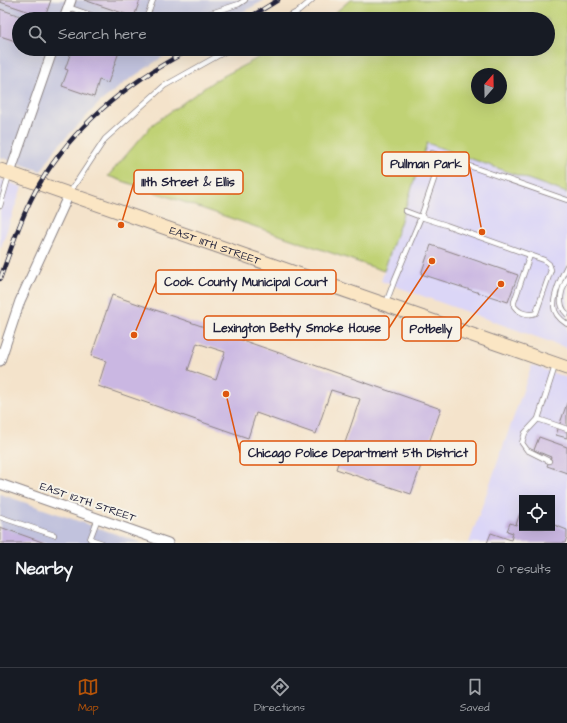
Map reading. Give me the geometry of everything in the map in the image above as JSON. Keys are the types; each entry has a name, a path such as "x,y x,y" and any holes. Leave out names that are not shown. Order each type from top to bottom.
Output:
{"main road":[{"name":"EAST 111TH STREET","path":"5,172 561,366"}],"street":[{"path":"5,172 51,56"},
{"path":"0,361 20,301 69,194"},
{"name":"EAST 112TH STREET","path":"0,484 168,543"}],"lane":[{"path":"149,12 153,0"},
{"path":"214,12 239,4 245,0"},
{"path":"296,12 312,0"},
{"path":"69,3 88,12"},
{"path":"69,194 105,139 110,134 164,86 218,56"},
{"path":"432,153 567,200"},
{"path":"386,304 421,217 442,156"},
{"path":"0,206 5,172"},
{"path":"405,211 536,257 549,264 551,270 536,313 531,315 516,310 514,306 530,255"},
{"path":"567,266 556,292 554,306 558,315 567,324"},
{"path":"567,278 560,304 567,314"},
{"path":"549,461 527,450 522,444 526,433 538,419 561,366"},
{"path":"538,419 567,429"},
{"path":"0,517 54,535"},
{"path":"98,518 90,539 102,543"}],"shaded area":[{"path":"0,0 265,0 243,12 12,12 12,56 165,56 127,81 100,102 57,147 41,171 0,157"},
{"path":"427,143 567,193 567,348 381,281"},
{"path":"0,179 22,187 0,250"},
{"path":"532,365 567,378 567,543 469,543"},
{"path":"0,494 142,543 0,543"}],"green space":[{"path":"350,0 567,0 567,193 427,143 384,271 108,176 153,124 214,81 262,56 555,56 555,12 336,12"}],"building":[{"path":"0,0 51,0 47,12 30,12 0,2"},
{"path":"84,0 140,0 136,12 119,12"},
{"path":"0,9 12,13 12,40 0,36"},
{"path":"70,56 118,56 108,83 99,80 94,97 62,86 68,70 65,69"},
{"path":"431,245 518,275 508,302 421,274"},
{"path":"112,295 441,409 411,494 336,469 360,399 331,390 316,434 256,413 248,438 98,386 106,361 91,356","holes":["197,343 225,352 216,380 188,370"]},
{"path":"567,403 567,438 556,435"},
{"path":"539,437 567,447 567,473 547,466 551,457 534,450"},
{"path":"519,516 519,531 555,531 555,525 567,530 567,537 565,543 487,543 491,533 511,540 513,533 507,531 510,523 516,525"},
{"path":"0,527 45,543 0,543"}],"railway":[{"path":"258,12 278,0"},
{"path":"0,279 18,230 34,194 54,162 70,142 87,123 126,90 147,75 179,56"}],"place":[{"name":"111th Street & Ellis","path":"121,225"},
{"name":"Pullman Park","path":"482,232"},
{"name":"Lexington Betty Smoke House","path":"432,261"},
{"name":"Potbelly","path":"501,284"},
{"name":"Cook County Municipal Court","path":"134,335"},
{"name":"Chicago Police Department 5th District","path":"226,394"}]}
